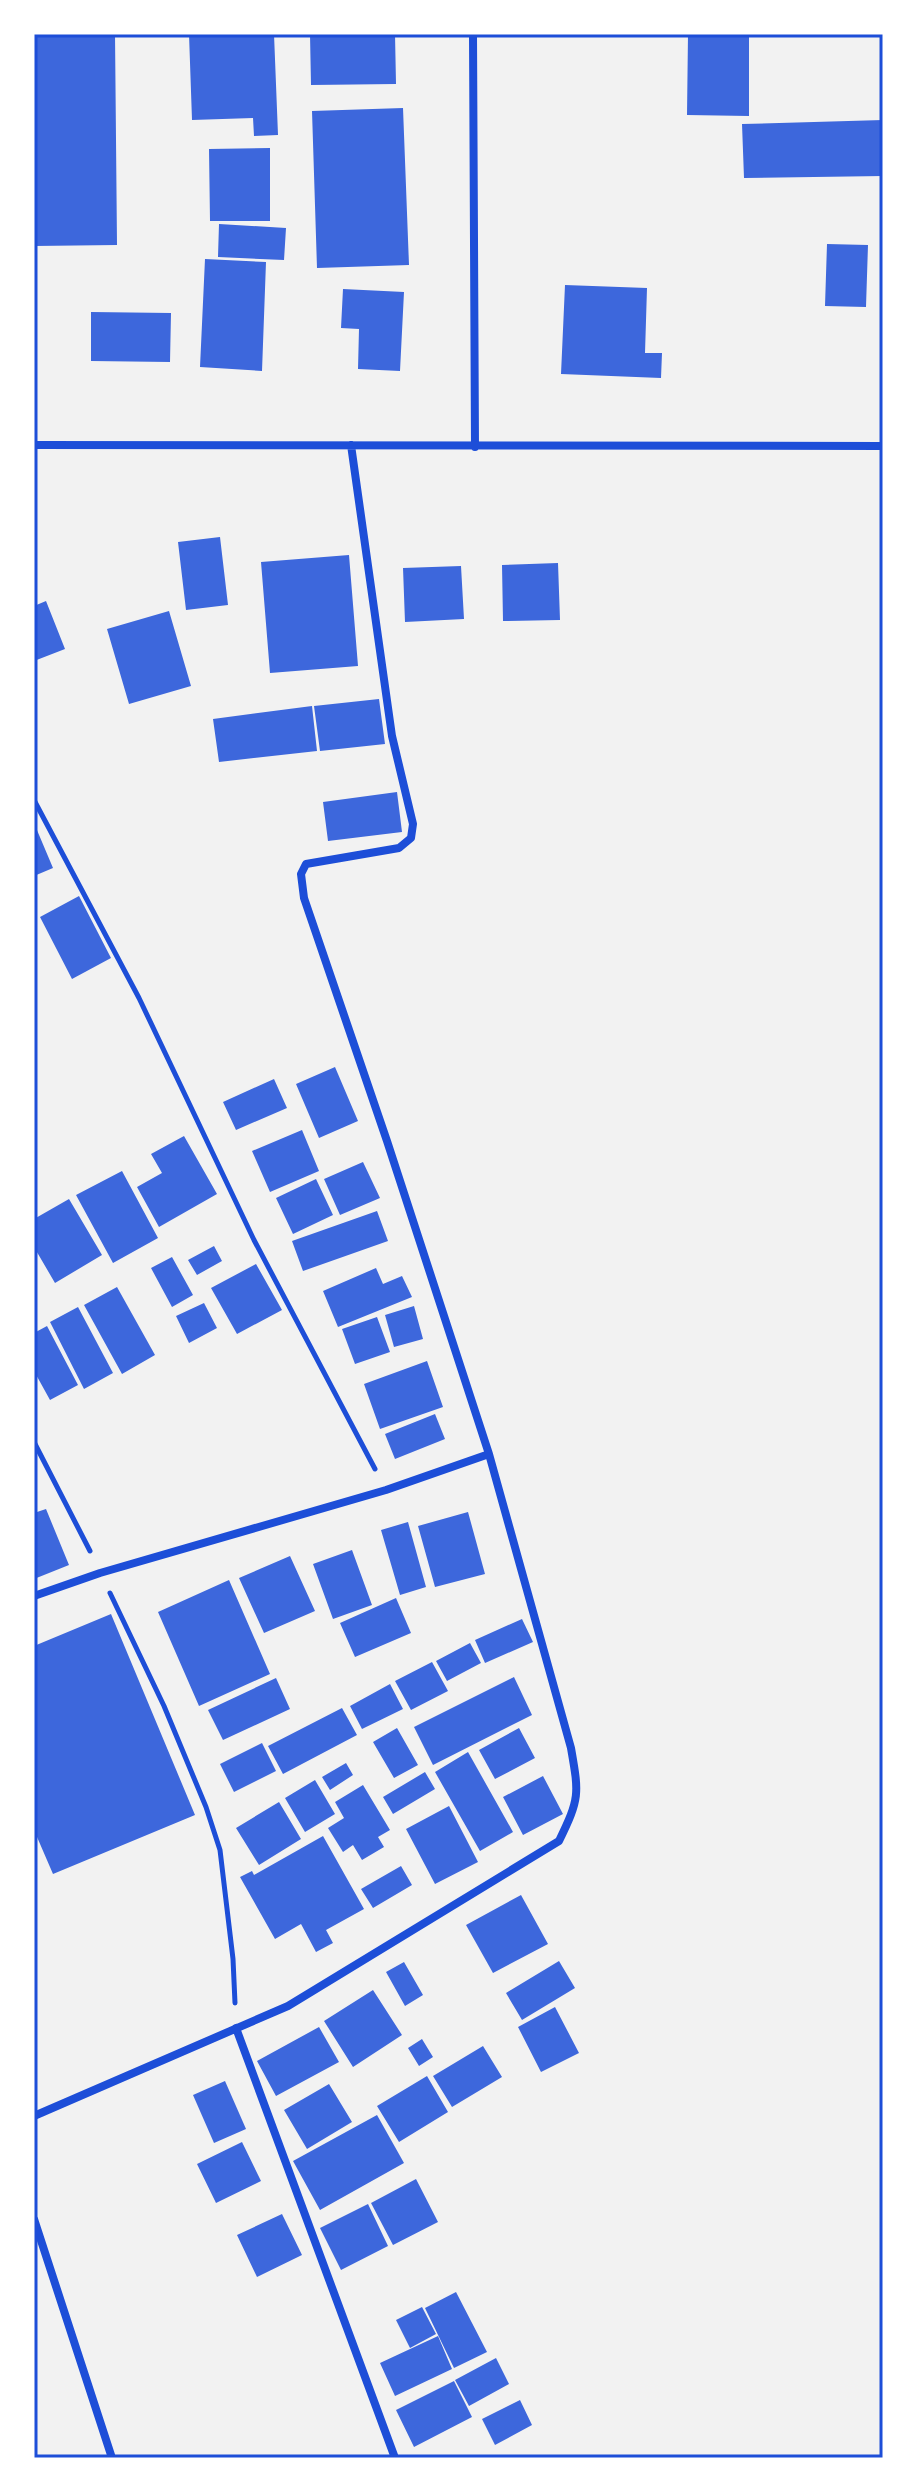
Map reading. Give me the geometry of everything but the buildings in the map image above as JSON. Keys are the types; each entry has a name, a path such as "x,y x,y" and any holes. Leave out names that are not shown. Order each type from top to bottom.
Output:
{"street":[{"path":"473,34 475,447"},
{"path":"34,445 883,446"},
{"path":"34,2116 288,2006 559,1841 575,1807 578,1789 571,1748 489,1454 304,898 301,874 306,864 399,848 411,838 413,824 392,736 351,445"},
{"path":"34,1596 100,1573 386,1490 489,1454"},
{"path":"236,2028 395,2458"},
{"path":"34,2219 112,2458"}],"path":[{"path":"34,800 139,998 254,1240 386,1490"},
{"path":"34,1442 164,1706 206,1807 220,1850 233,1959 236,2028"}]}
